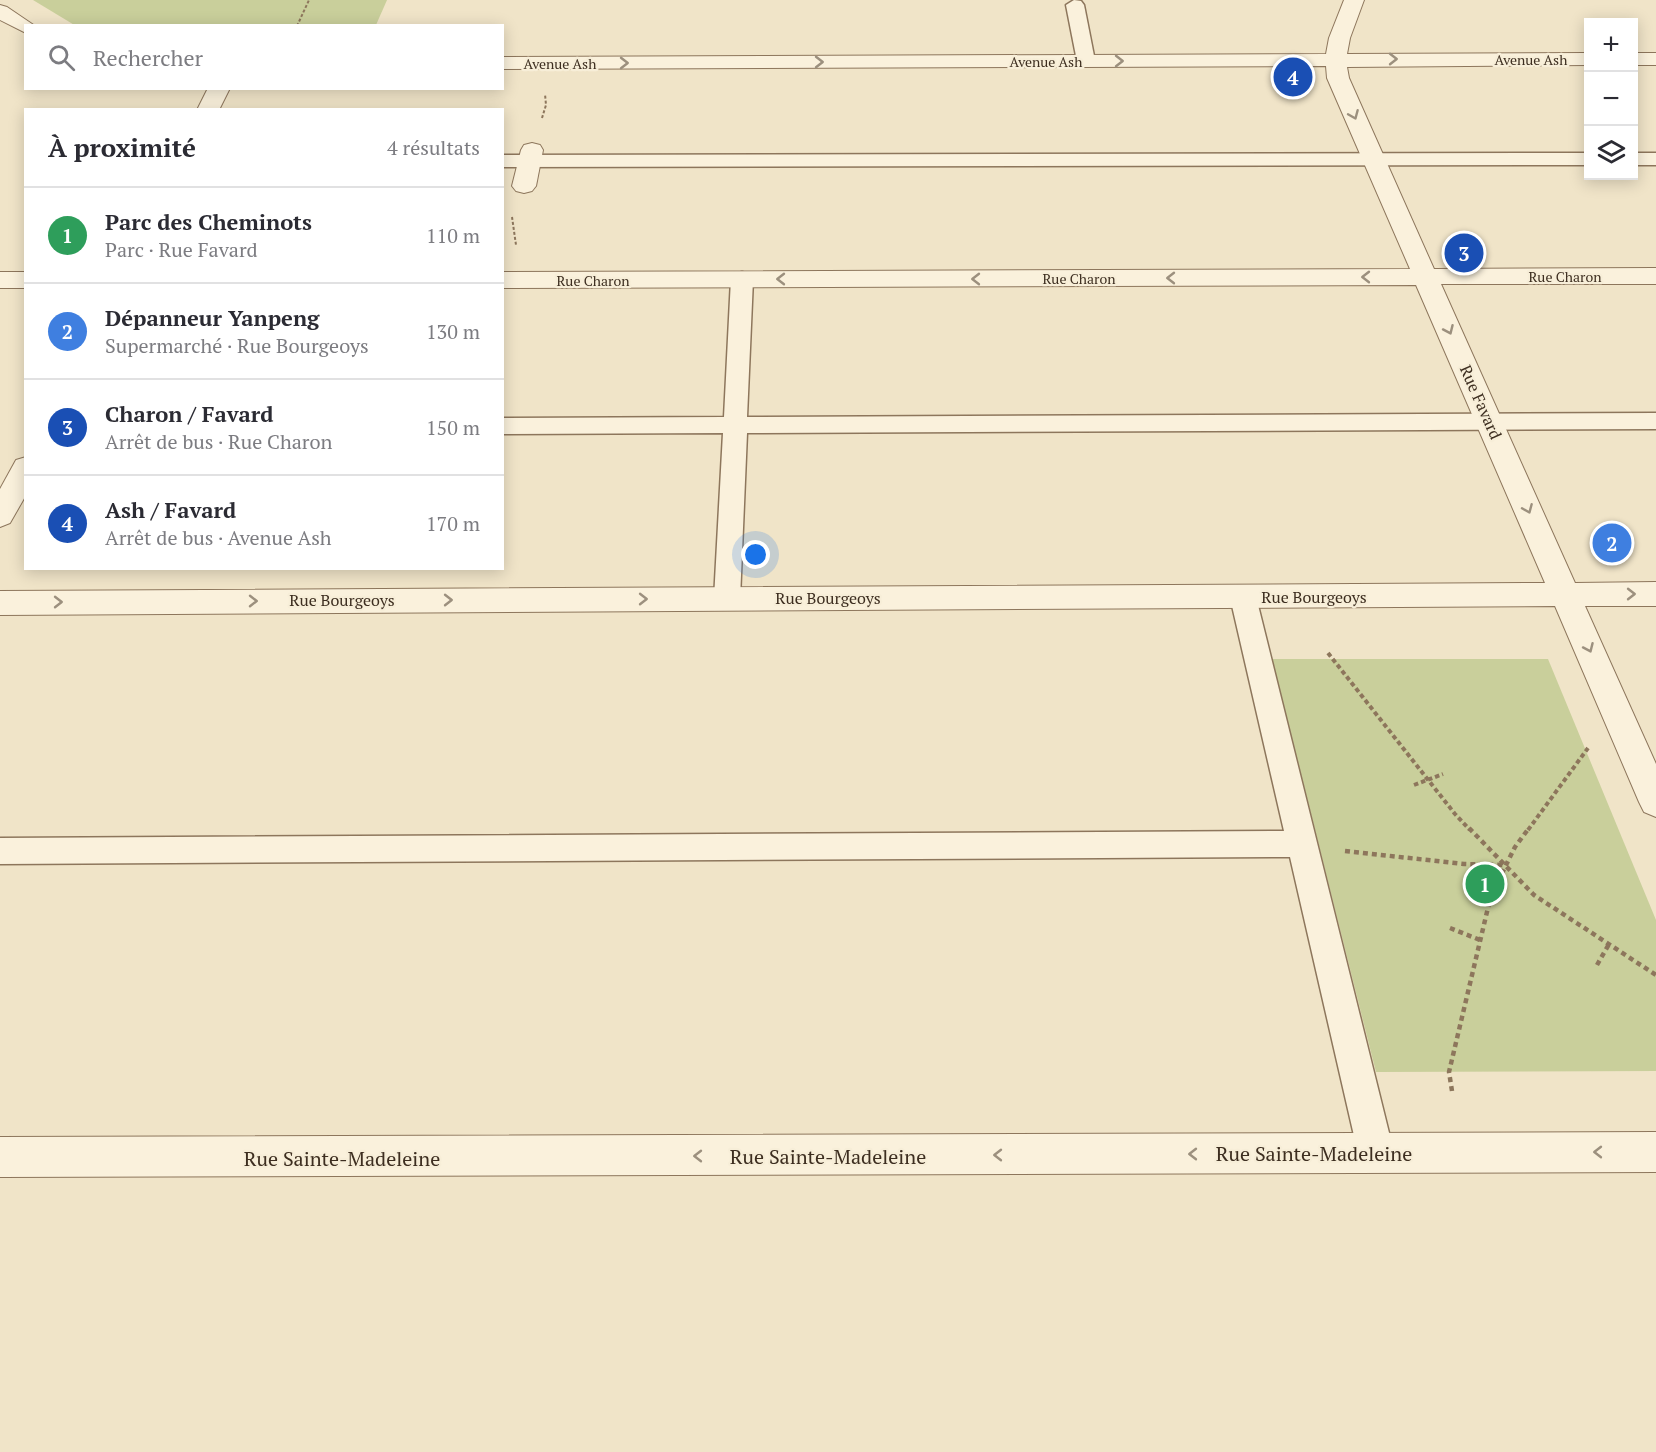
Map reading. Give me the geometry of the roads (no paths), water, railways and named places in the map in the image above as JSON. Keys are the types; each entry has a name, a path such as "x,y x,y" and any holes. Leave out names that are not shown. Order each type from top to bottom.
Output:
{"street":[{"path":"1334,60 1336,45 1354,0"},
{"path":"0,11 24,26"},
{"name":"Avenue Ash","path":"504,63 1584,59"},
{"path":"1638,59 1656,59"},
{"name":"Rue Favard","path":"1334,60 1338,78 1373,159 1656,802"},
{"path":"209,108 218,90"},
{"path":"524,186 531,156"},
{"name":"Rue Charon","path":"504,280 1656,276"},
{"path":"0,280 24,280"},
{"path":"0,516 24,471"},
{"name":"Rue Bourgeoys","path":"0,603 1656,594"},
{"name":"Rue Sainte-Madeleine","path":"0,1157 266,1158 1656,1152"}],"lane":[{"path":"1075,6 1086,61"},
{"path":"504,161 531,156 1584,159"},
{"path":"1638,159 1656,159"},
{"path":"728,599 741,279"},
{"path":"504,426 1656,421"},
{"path":"1243,597 1376,1153"},
{"path":"0,851 1302,844"}],"place":[{"name":"Ash / Favard","path":"1293,77"},
{"name":"Charon / Favard","path":"1464,253"},
{"name":"Dépanneur Yanpeng","path":"1612,543"},
{"name":"Parc des Cheminots","path":"1485,884"}]}
